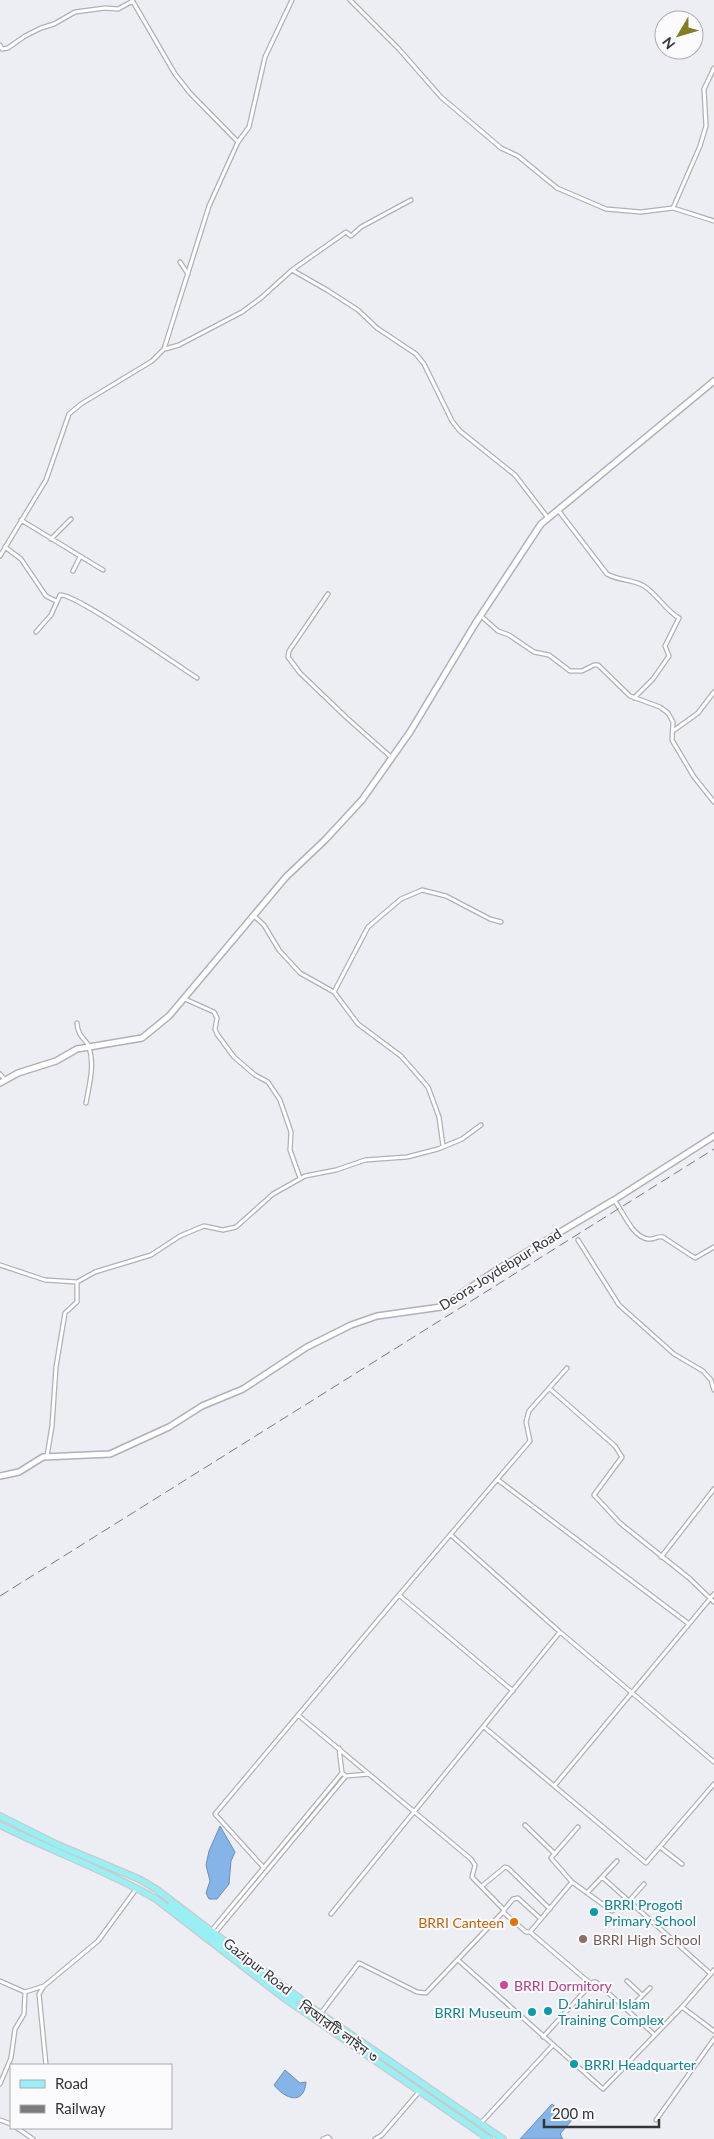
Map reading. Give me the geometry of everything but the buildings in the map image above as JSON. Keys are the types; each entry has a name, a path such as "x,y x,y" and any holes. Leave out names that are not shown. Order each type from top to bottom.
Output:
{"main road":[{"name":"Gazipur Road","path":"0,1816 58,1845 139,1879 214,1931 320,2014 503,2139"},
{"name":"বিআরটি লাইন ৩","path":"0,1820 57,1849 148,1888 368,2052 496,2139"},
{"name":"Gazipur Road","path":"0,1824 137,1888 156,1899 276,1992 488,2139"}],"street":[{"path":"0,46 2,49 8,48 33,32 54,24 75,12 105,8 118,9 133,0 175,74 190,93 238,142"},
{"path":"0,556 20,520 46,480 69,414 81,404 152,361 164,349 209,206 238,142 248,127 265,57 292,0"},
{"path":"350,0 398,48 441,97 501,148 518,156 551,185 606,209 641,212 673,208 714,221"},
{"path":"673,208 702,140 707,111 703,102 704,89 714,68"},
{"path":"164,349 179,345 242,312 261,298 292,270 346,232 351,236 361,227 411,200"},
{"path":"180,262 188,274"},
{"path":"292,270 358,310 376,328 416,354 424,364 452,421 460,432 515,475 548,518"},
{"path":"0,1074 3,1081 18,1073 56,1061 77,1049 142,1038 157,1028 185,999 286,876 357,806 392,758 529,539 548,518 714,381"},
{"path":"558,510 607,574 635,581 646,587 672,614 679,618 665,646 669,656 653,679 634,698"},
{"path":"51,539 72,518"},
{"path":"20,520 103,570"},
{"path":"5,547 21,559 46,596 56,601"},
{"path":"73,571 80,557"},
{"path":"328,594 289,651 288,657 293,665 327,699 392,758"},
{"path":"36,632 52,615 60,595 70,596 197,678"},
{"path":"481,616 498,631 509,635 534,652 549,655 570,671 582,671 594,664 598,665 634,698 660,707 668,713 673,722 672,740 678,752 714,802"},
{"path":"673,731 698,713 714,692"},
{"path":"334,992 368,927 401,899 422,890 446,896 490,919 501,922"},
{"path":"253,914 264,925 279,950 300,973 334,992 358,1024 400,1056 428,1087 439,1117 443,1146"},
{"path":"185,999 214,1012 217,1018 215,1029 217,1034 234,1057 255,1075 268,1082 280,1100 291,1132 290,1150 300,1178"},
{"path":"77,1023 81,1038 89,1047 92,1070 86,1103"},
{"path":"0,1265 45,1280 76,1282 95,1272 151,1255 180,1236 204,1226 223,1230 236,1227 274,1194 300,1178 365,1160 407,1157 462,1139 481,1125"},
{"name":"Deora-Joydebpur Road","path":"47,1456 65,1458 110,1454 169,1427 202,1406 243,1389 307,1347 351,1325 377,1316 441,1307 498,1269 614,1200 714,1136"},
{"path":"614,1200 632,1228 642,1237 648,1239 663,1237 695,1258 714,1247"},
{"path":"578,1240 619,1305 674,1354 703,1371 711,1380 714,1390"},
{"path":"0,1476 19,1472 35,1460 47,1456 52,1426 56,1367 65,1313 77,1302 76,1282"},
{"path":"264,1868 214,1814 530,1441 526,1422 529,1410 550,1390 568,1368"},
{"path":"550,1390 614,1446 622,1457 594,1495 620,1523 714,1602"},
{"path":"498,1480 689,1624"},
{"path":"661,1556 714,1490"},
{"path":"451,1535 560,1632 714,1762"},
{"path":"399,1594 513,1690"},
{"path":"555,1785 714,1594"},
{"path":"331,1914 560,1632"},
{"path":"298,1714 471,1859 476,1865 472,1876 504,1911 526,1932 530,1932 591,1984"},
{"path":"484,1726 646,1863 714,1784"},
{"path":"214,1931 342,1773 339,1748"},
{"path":"342,1773 346,1776 369,1774"},
{"path":"214,1931 346,1776"},
{"path":"526,1825 554,1852"},
{"path":"578,1827 550,1858 572,1882 612,1912 629,1900 644,1884"},
{"path":"660,1847 682,1864"},
{"path":"587,1893 617,1861"},
{"path":"482,1886 505,1868 508,1868 550,1908"},
{"path":"458,1960 603,2089 655,2036 712,1972 602,1877"},
{"path":"530,1932 572,1882"},
{"path":"46,2064 39,1994 44,1986 98,1941 137,1888"},
{"path":"320,2014 359,1963 422,1994 426,1993 458,1960 513,1899 518,1898 541,1919"},
{"path":"0,1981 25,1992 44,1986"},
{"path":"627,1981 642,1996"},
{"path":"543,2037 591,1984 596,1982 655,2036"},
{"path":"628,2010 650,1988"},
{"path":"0,2084 11,2058 15,2029 24,2014 25,1992"},
{"path":"682,2007 714,2031"},
{"path":"656,2120 714,2039"},
{"path":"480,2124 553,2045"},
{"path":"375,2139 382,2135 419,2092"},
{"path":"22,2129 33,2139"},
{"path":"323,2139 328,2137 330,2139"}],"water":[{"path":"220,1826 235,1852 231,1861 229,1884 217,1899 209,1899 206,1893 210,1881 206,1865 209,1851"},
{"path":"285,2070 300,2083 306,2082 302,2095 293,2098 288,2097 274,2085"},
{"path":"552,2104 572,2120 560,2134 563,2139 520,2139"}],"railway":[{"path":"0,1596 714,1149"}],"place":[{"name":"BRRI Progoti Primary School","path":"594,1912"},
{"name":"BRRI Canteen","path":"514,1922"},
{"name":"BRRI High School","path":"583,1939"},
{"name":"BRRI Dormitory","path":"504,1985"},
{"name":"D. Jahirul Islam Training Complex","path":"548,2011"},
{"name":"BRRI Museum","path":"532,2012"},
{"name":"BRRI Headquarter","path":"574,2064"}]}
